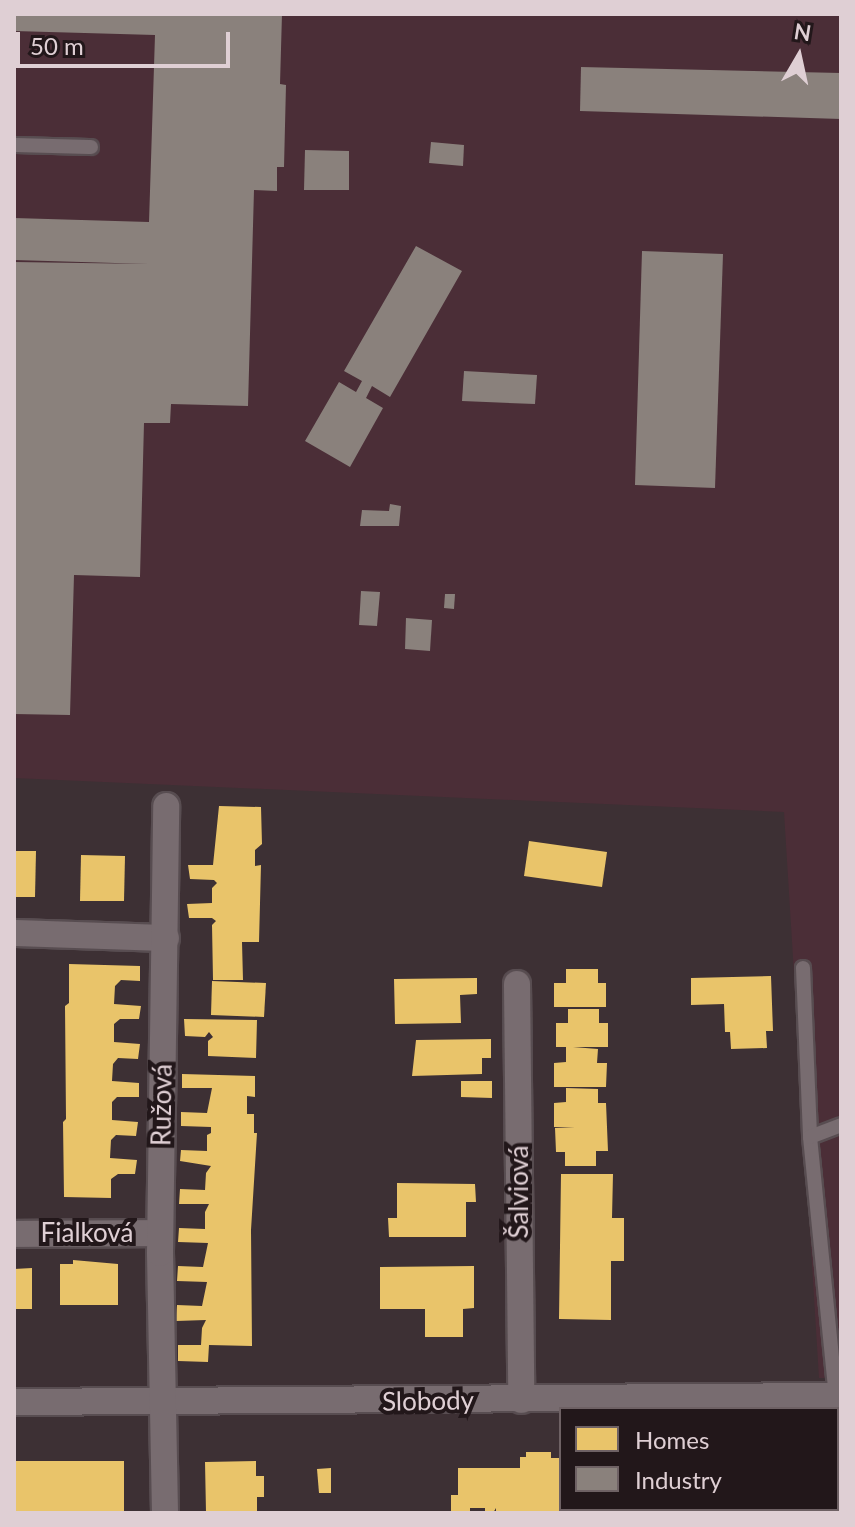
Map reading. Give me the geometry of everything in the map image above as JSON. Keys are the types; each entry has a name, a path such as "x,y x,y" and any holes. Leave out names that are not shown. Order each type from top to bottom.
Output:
{"street":[{"name":"Ružová","path":"165,1513 160,1233 166,806"},
{"path":"14,933 166,938"},
{"name":"Šalviová","path":"517,984 521,1400"},
{"name":"Fialková","path":"14,1234 160,1233"},
{"path":"839,1396 841,1423"},
{"name":"Slobody","path":"14,1402 521,1400 757,1403 839,1396"}],"lane":[{"path":"14,145 91,147"},
{"path":"803,968 810,1137 839,1396"},
{"path":"810,1137 841,1125"}],"shaded area":[{"path":"14,14 841,14 841,1378 819,1378 784,812 14,778"}],"building: Homes":[{"path":"219,806 261,807 262,844 255,850 255,866 261,865 259,942 242,942 243,980 213,980 212,925 216,921 212,918 189,918 187,904 212,903 212,888 217,883 214,880 190,879 188,865 213,865"},
{"path":"529,841 607,852 602,887 524,876"},
{"path":"14,851 36,851 35,897 14,897"},
{"path":"81,855 125,856 124,901 80,901"},
{"path":"69,964 140,966 140,981 121,980 115,986 114,1004 141,1006 139,1019 120,1019 114,1024 114,1042 140,1044 138,1059 118,1058 113,1064 112,1081 139,1083 139,1097 117,1097 112,1102 112,1120 138,1122 136,1136 116,1135 111,1140 110,1158 137,1160 135,1174 118,1174 111,1179 111,1198 64,1197 65,1006 69,1003"},
{"path":"566,969 598,969 598,983 606,983 606,1007 554,1007 554,983 566,983"},
{"path":"771,976 773,1031 766,1031 767,1048 731,1049 730,1032 725,1032 724,1004 691,1005 691,978"},
{"path":"477,978 477,994 460,995 461,1023 395,1024 394,979"},
{"path":"212,981 266,983 264,1017 211,1015"},
{"path":"568,1009 599,1009 599,1023 608,1023 608,1047 573,1047 598,1049 597,1063 607,1063 606,1087 554,1087 554,1063 566,1062 566,1047 556,1047 556,1023 568,1023"},
{"path":"184,1019 257,1020 256,1058 208,1056 208,1041 213,1037 209,1032 205,1037 185,1036"},
{"path":"491,1039 491,1058 482,1058 482,1074 412,1076 416,1040"},
{"path":"182,1074 255,1076 255,1097 247,1096 247,1114 254,1114 254,1133 257,1133 251,1230 252,1346 209,1345 208,1362 178,1361 178,1345 201,1345 206,1320 176,1321 177,1305 202,1306 207,1282 177,1281 178,1266 203,1267 208,1243 178,1242 179,1228 205,1229 205,1212 209,1204 179,1204 180,1189 205,1190 206,1173 211,1166 180,1161 181,1150 207,1151 207,1135 211,1133 211,1127 181,1126 181,1112 207,1113 212,1088 182,1088"},
{"path":"461,1081 492,1081 492,1098 461,1097"},
{"path":"566,1088 598,1089 598,1103 606,1103 608,1151 596,1151 596,1166 565,1166 565,1152 556,1152 555,1128 575,1128 554,1127 554,1103 566,1102"},
{"path":"561,1174 613,1174 612,1218 624,1218 624,1261 611,1261 611,1320 559,1319"},
{"path":"397,1183 475,1184 476,1202 466,1202 466,1237 389,1237 388,1218 397,1218"},
{"path":"73,1260 118,1264 118,1305 60,1305 60,1264 73,1264"},
{"path":"474,1266 474,1308 463,1309 463,1337 425,1337 425,1309 380,1309 380,1267"},
{"path":"32,1268 32,1309 14,1309 14,1269"},
{"path":"526,1452 551,1452 551,1458 559,1458 559,1511 629,1513 496,1513 496,1508 493,1513 485,1513 485,1508 470,1508 470,1513 451,1513 451,1495 458,1495 458,1468 520,1468 520,1457 526,1457"},
{"path":"14,1461 124,1461 124,1513 14,1513"},
{"path":"256,1461 256,1476 264,1476 264,1497 257,1497 257,1513 206,1513 205,1462"},
{"path":"331,1468 331,1493 319,1493 317,1469"}],"building: Industry":[{"path":"14,14 282,14 280,84 286,85 284,167 277,167 277,191 254,190 248,406 171,404 170,423 144,423 140,577 74,575 70,715 14,714 14,262 149,264 14,260 14,218 149,222 155,35 14,31"},
{"path":"581,67 841,73 841,119 580,111"},
{"path":"431,142 464,145 463,166 429,163"},
{"path":"305,150 349,151 349,190 304,190"},
{"path":"416,246 462,271 390,397 372,386 366,398 383,408 350,467 305,441 339,382 356,392 362,381 344,371"},
{"path":"642,251 723,254 715,488 635,485"},
{"path":"464,371 537,375 535,404 462,401"},
{"path":"390,504 401,506 399,526 360,526 362,510 389,511"},
{"path":"361,591 380,592 377,626 359,625"},
{"path":"445,594 455,594 454,609 444,608"},
{"path":"406,618 432,620 430,651 405,649"}]}
